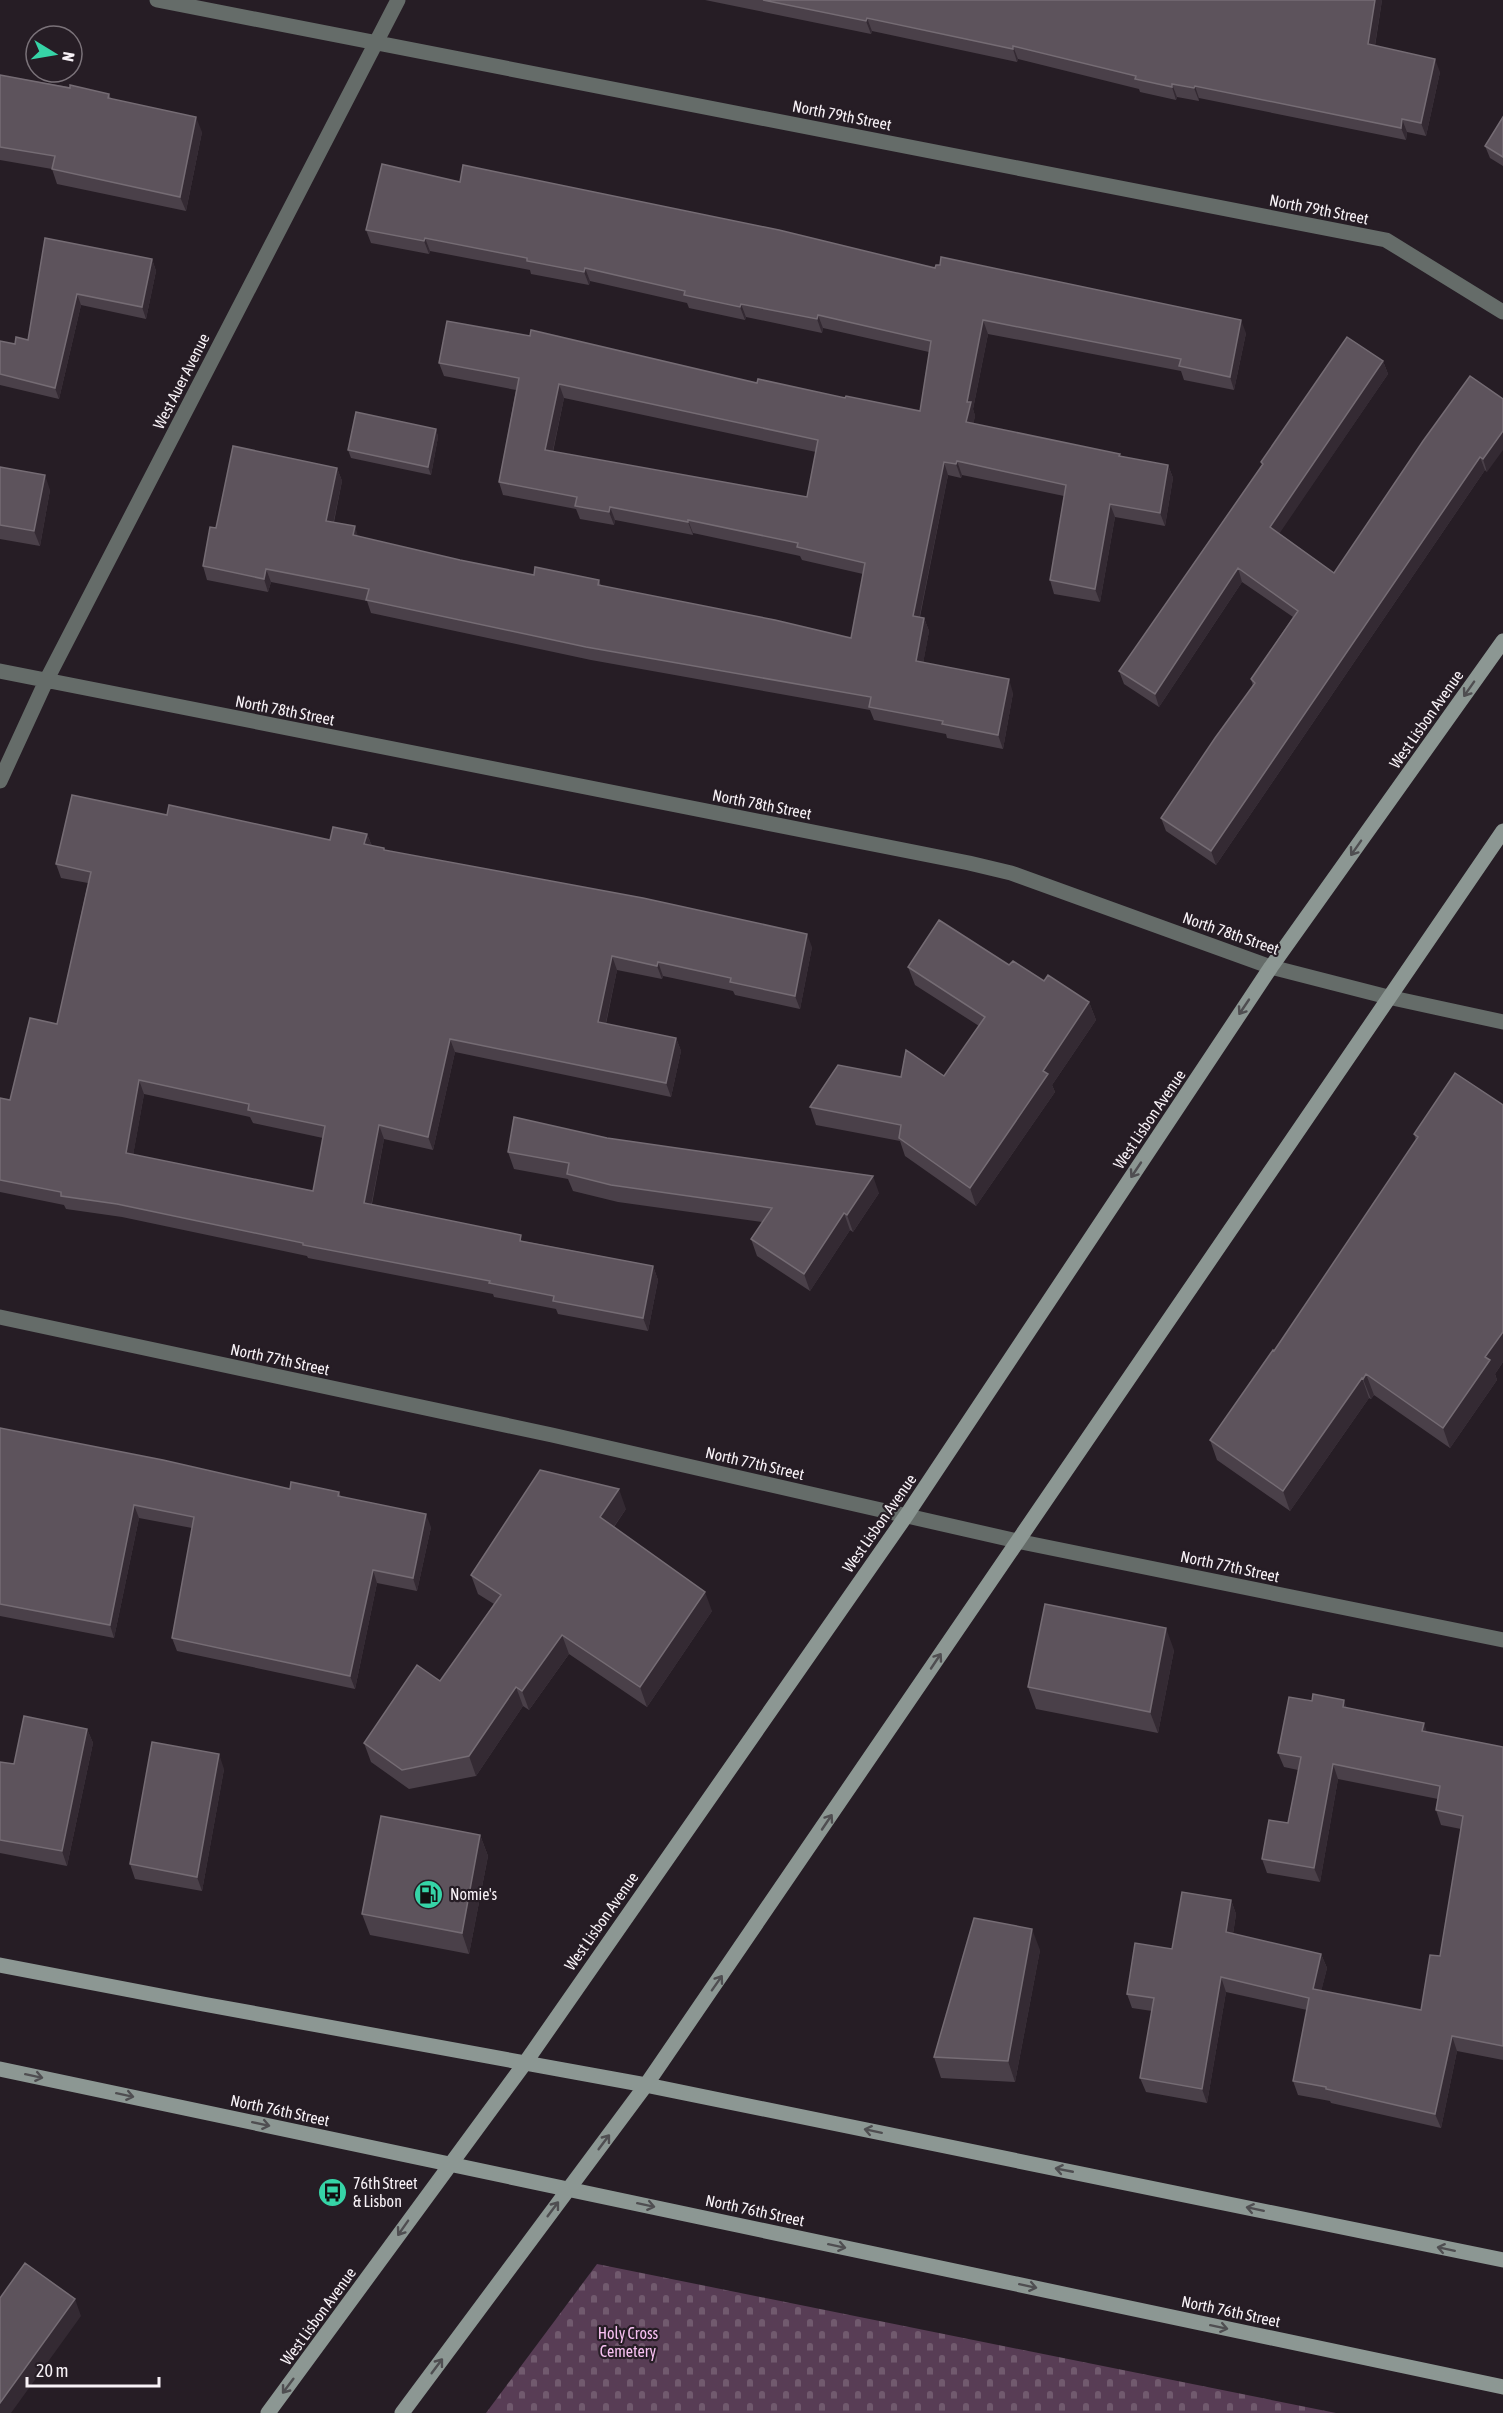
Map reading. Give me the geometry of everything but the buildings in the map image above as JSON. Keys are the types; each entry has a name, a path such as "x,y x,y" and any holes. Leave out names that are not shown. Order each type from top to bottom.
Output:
{"main road":[{"name":"West Lisbon Avenue","path":"268,2413 353,2301 449,2164 525,2062 906,1516 1271,967 1503,641"},
{"path":"402,2413 646,2085 1503,831"},
{"path":"0,1965 646,2085 1503,2260"},
{"name":"North 76th Street","path":"0,2068 1503,2387"}],"street":[{"name":"North 79th Street","path":"157,0 1386,240 1503,312"},
{"name":"West Auer Avenue","path":"0,781 46,681 398,0"},
{"name":"North 78th Street","path":"0,671 969,862 1011,873 1271,967 1388,997 1503,1022"},
{"name":"North 77th Street","path":"0,1317 552,1435 1017,1541 1503,1640"}],"green space":[{"name":"Holy Cross Cemetery","path":"597,2264 1336,2413 486,2413"}],"place":[{"name":"Nomie's","path":"429,1894"},
{"name":"76th Street & Lisbon","path":"332,2192"}]}
